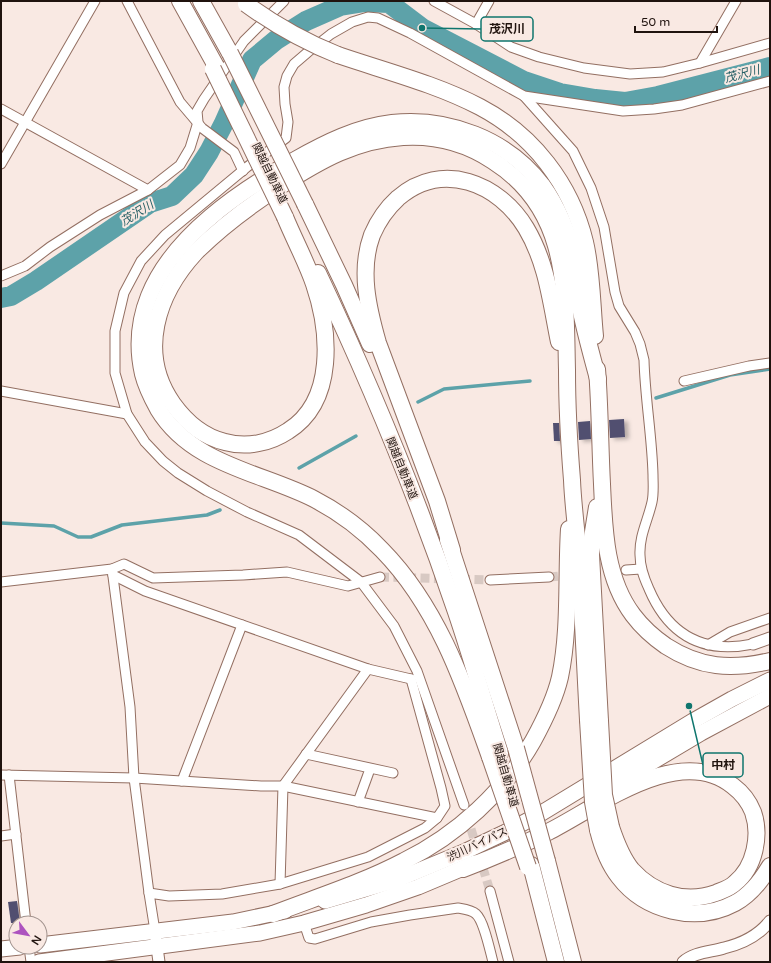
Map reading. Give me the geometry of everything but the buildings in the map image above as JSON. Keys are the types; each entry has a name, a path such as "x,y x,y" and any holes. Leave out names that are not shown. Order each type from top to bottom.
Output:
{"highway":[{"name":"関越自動車道","path":"180,1 330,296 404,470 456,611 495,755 542,905 556,962"},
{"name":"関越自動車道","path":"201,1 230,53 344,285 419,464 452,550 516,748 573,962"},
{"path":"244,3 265,18 299,38 338,55 414,80 480,107 504,122 541,154 556,174 568,194 578,218 585,243 593,309 598,379 605,538 615,579 623,598 632,614 644,629 673,651 690,660 707,664 727,666 770,661"},
{"path":"495,755 438,629 403,573 383,550 361,530 339,514 314,499 215,459 176,433 151,398 143,377 139,336 142,316 149,296 159,276 187,240 203,224 252,186 309,152 349,134 370,127 392,123 440,123 481,136 502,149 528,169 542,185 554,204 565,227 572,250 583,321 598,379"},
{"path":"288,215 313,283 320,309 325,349 321,387 315,402 305,417 292,429 275,438 256,444 240,445 223,442 190,424 178,411 161,383 156,365 154,346 160,308 168,290 180,271 213,235 258,200 314,164 354,147 398,137 419,136 460,144 478,152 498,164 514,176 529,192 542,210 552,231 559,254 566,304 567,380 572,483 594,721 604,796 603,847 610,863 619,877 632,890 646,900 662,908 680,912 699,913 717,910 735,903 751,891 763,878 770,866"},
{"path":"452,550 437,501 378,343 366,296 367,255 372,235 381,218 393,203 406,192 423,182 448,178 461,179 479,185 498,196 513,210 526,227 536,246 544,271 567,380"},
{"path":"273,914 382,872 406,861 450,834 473,814 511,774 541,726 559,678 565,648 567,559 572,483"},
{"path":"594,721 591,555 594,522 602,486"},
{"name":"渋川バイパス","path":"48,944 233,922 313,905 396,880 466,851 540,814 686,725 770,680"},
{"name":"渋川バイパス","path":"39,962 260,933 304,923 366,905 418,887 463,869 506,848 544,827 694,737 770,696"},
{"path":"463,869 504,853 639,783 659,775 690,770 705,772 719,777 732,785 744,797 753,810 757,835 755,851 749,866 742,877 734,884 723,890 708,896 692,898 667,894 642,880 631,869 616,843 604,828"}],"street":[{"path":"1,164 95,1"},
{"path":"127,1 180,102 200,125 234,152 243,171"},
{"path":"1,276 25,266 50,247 100,215 148,190 180,165 190,148 200,125 197,111 244,41 284,1"},
{"path":"434,1 476,24 511,47 539,57 584,68 630,74 663,72 770,43"},
{"path":"476,24 489,1"},
{"path":"700,63 736,1"},
{"path":"464,805 417,671 394,626 361,582 299,535 207,492 163,461 145,442 128,414 115,373 114,331 124,294 141,261 165,235 286,138 288,122 284,88 287,76 294,64 308,52 331,34 352,22 368,17 378,18 410,33 524,96 573,151 591,188 604,227 615,292 619,306 635,332 644,360 653,474 652,501 642,537 640,553 641,569 656,606 668,622 681,633 696,641 708,645 739,647 770,638"},
{"path":"524,96 623,111 682,105 770,81"},
{"path":"1,109 148,190"},
{"path":"684,381 770,363"},
{"path":"1,390 128,414"},
{"path":"1,582 113,572 124,564 153,578 287,572 348,586 380,577"},
{"path":"626,570 641,569"},
{"path":"113,572 145,590 242,625 368,669 411,679"},
{"path":"113,572 130,707 134,778 159,962"},
{"path":"490,580 549,576"},
{"path":"708,645 730,632 770,618"},
{"path":"182,781 242,625"},
{"path":"280,884 283,786 368,669"},
{"path":"411,679 417,671"},
{"path":"149,893 169,896 222,894 280,884 368,857 425,828 437,818 444,806 441,788 411,679"},
{"path":"306,754 393,774"},
{"path":"358,802 370,769"},
{"path":"25,915 16,834 5,775 134,778 283,786 437,818"},
{"path":"1,836 16,834"},
{"path":"490,891 509,962"},
{"path":"304,923 309,938 315,939 389,918 458,908 466,909 475,913 480,919 493,962"},
{"path":"683,962 703,953 743,942 764,928 770,921"}],"waterway":[{"name":"茂沢川","path":"1,298 11,296 36,281 150,203 172,196 194,175 209,152 224,123 252,60 276,40 306,21 340,6 365,2 389,3 422,28 524,81 560,93 595,99 625,102 658,96 770,67"},
{"path":"656,398 730,375 770,369"},
{"path":"418,402 444,389 530,381"},
{"path":"299,468 356,436"},
{"path":"1,523 54,526 78,537 91,537 122,525 207,515 220,510"}],"tunnel":[{"path":"549,577 571,575"},
{"path":"380,577 490,580"},
{"path":"467,816 490,891"}],"place":[{"name":"茂沢川","path":"422,28"},
{"name":"中村","path":"689,706"}]}
